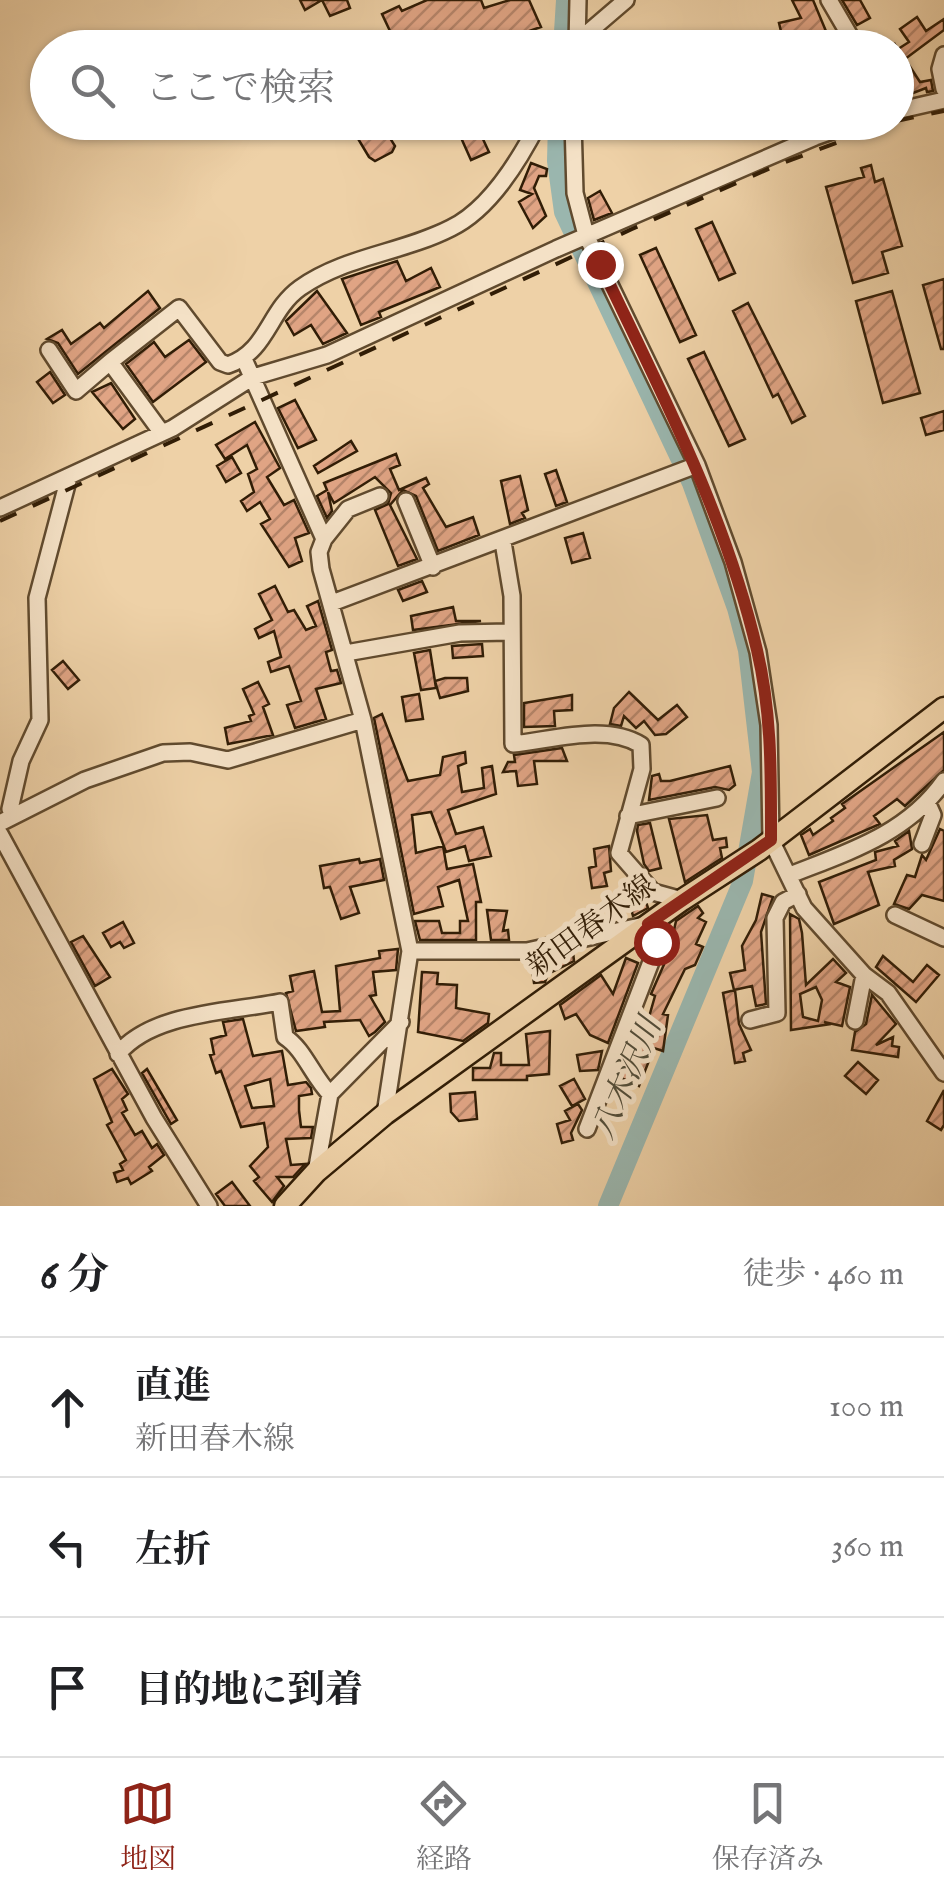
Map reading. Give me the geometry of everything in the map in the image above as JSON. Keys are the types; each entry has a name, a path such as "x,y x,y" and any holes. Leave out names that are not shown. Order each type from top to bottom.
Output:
{"main road":[{"name":"新田春木線","path":"285,1206 316,1172 386,1114 648,924 765,845 944,708"}],"street":[{"path":"575,30 578,0"},
{"path":"591,30 626,0"},
{"path":"828,0 846,30"},
{"path":"944,55 940,70 944,88"},
{"path":"914,107 944,100"},
{"path":"49,350 76,391 179,308 220,362 228,365 244,359 262,343 277,312 298,289 322,274 453,227 479,210 527,140"},
{"path":"574,140 575,194 586,236 733,562 758,652 769,725 765,845 790,875 812,918 864,974 888,993 944,1073"},
{"path":"0,508 162,433 253,377 327,355 556,248 815,140"},
{"path":"244,359 324,538"},
{"path":"110,362 162,433"},
{"path":"332,604 689,469"},
{"path":"7,820 21,761 40,720 36,626 41,576 64,506 68,477"},
{"path":"380,496 348,509 324,538 319,552 362,720 410,950 386,1114"},
{"path":"406,500 434,568"},
{"path":"502,542 512,596 509,632 513,744 604,734 628,736 642,745 642,769 620,853 629,870 652,892 682,900"},
{"path":"346,653 460,633 509,632"},
{"path":"7,820 85,780 163,753 190,752 228,760 362,720"},
{"path":"790,875 866,846 928,804 944,782"},
{"path":"628,816 717,798"},
{"path":"922,844 933,816 928,804"},
{"path":"0,834 118,1054 209,1206"},
{"path":"750,1020 777,1013 775,918 782,902 798,894"},
{"path":"896,914 944,938"},
{"path":"410,950 527,951 648,924 656,942 654,954 587,1130"},
{"path":"855,1021 864,974"},
{"path":"118,1054 131,1038 194,1017 280,1002 286,1037 298,1045 310,1074 330,1094"},
{"path":"316,1172 330,1094 401,1022"}],"building":[{"path":"300,0 322,0 305,10"},
{"path":"322,0 347,0 350,8 330,16"},
{"path":"427,0 481,0 484,8 510,0 529,0 541,27 390,30 382,14 399,6 402,11"},
{"path":"792,0 813,0 826,30 781,30 779,23 801,18"},
{"path":"842,0 860,0 870,18 857,25"},
{"path":"917,17 926,31 944,19 944,30 914,52 914,30 900,29"},
{"path":"914,73 920,82 931,80 933,91 927,92 926,88 914,93"},
{"path":"359,140 391,140 395,146 375,161"},
{"path":"462,140 483,140 489,152 471,160"},
{"path":"531,163 547,169 546,176 539,176 534,188 546,216 533,228 519,202 532,194 520,190"},
{"path":"871,165 875,182 883,179 902,246 882,252 888,273 853,283 826,187 864,177 861,168"},
{"path":"600,191 612,213 594,220 588,198"},
{"path":"712,222 735,273 719,280 696,229"},
{"path":"656,248 696,335 680,342 640,255"},
{"path":"397,261 406,281 431,268 440,287 379,312 381,317 361,325 342,279"},
{"path":"944,279 944,349 941,349 923,285"},
{"path":"148,291 160,308 78,374 58,343 47,339 62,330 71,344 100,323 104,328"},
{"path":"317,291 347,333 323,344 311,325 294,335 286,321"},
{"path":"892,291 920,393 883,403 856,301"},
{"path":"748,303 805,416 792,423 778,394 773,397 733,311"},
{"path":"189,340 206,362 153,402 126,364 154,342 165,357"},
{"path":"704,352 745,439 729,446 688,359"},
{"path":"50,372 65,395 53,403 37,382"},
{"path":"111,383 135,419 123,429 92,392"},
{"path":"295,400 316,440 298,448 278,408"},
{"path":"944,411 944,430 926,435 921,418"},
{"path":"255,422 280,468 267,477 284,505 294,500 309,533 295,538 302,561 289,567 261,524 270,519 260,502 247,511 241,501 254,492 248,474 257,469 247,445 225,459 216,445"},
{"path":"351,441 357,451 318,473 314,466"},
{"path":"396,454 400,465 390,469 399,490 426,478 429,484 423,488 446,527 473,517 479,535 438,551 416,496 403,490 390,505 417,559 398,566 375,510 388,504 391,493 375,477 334,503 328,492 332,511 327,518 317,496 327,490 324,483"},
{"path":"232,457 241,473 226,482 217,466"},
{"path":"556,470 567,502 556,506 545,474"},
{"path":"520,476 528,510 522,513 525,518 510,524 501,481"},
{"path":"583,533 590,558 572,563 565,538"},
{"path":"422,581 427,592 403,601 398,590"},
{"path":"275,586 288,612 294,610 306,630 316,626 307,606 318,601 332,650 326,652 331,671 337,670 341,683 316,689 326,719 295,728 287,705 301,701 289,666 271,672 268,662 281,657 274,631 259,638 255,629 272,620 259,594"},
{"path":"453,607 456,621 481,621 413,630 411,616"},
{"path":"482,644 483,656 453,658 452,646"},
{"path":"430,650 436,688 421,690 414,653"},
{"path":"63,661 79,680 68,689 52,670"},
{"path":"467,678 468,691 440,698 435,681"},
{"path":"258,682 269,704 263,707 273,735 228,744 225,728 251,721 249,716 254,714 243,689"},
{"path":"629,692 658,720 677,705 687,717 666,734 655,735 644,721 636,728 624,716 621,726 610,724 614,708"},
{"path":"419,694 423,719 406,721 402,697"},
{"path":"572,695 572,710 554,711 555,726 524,727 524,703"},
{"path":"382,714 408,781 440,775 443,757 465,752 466,763 458,766 462,792 484,788 482,768 492,766 496,794 448,810 456,834 483,827 491,856 469,861 465,846 446,852 431,812 412,815 416,853 443,846 447,869 473,864 481,902 476,902 476,940 420,940 415,921 439,921 442,933 460,933 460,921 468,921 459,880 438,887 443,906 414,914 374,718"},
{"path":"944,732 944,770 905,806 897,799 874,816 880,824 809,855 801,835 810,829 813,835 833,821 831,818 845,808 842,804"},
{"path":"562,748 567,761 534,761 537,784 518,786 516,771 503,772 508,762 515,762 514,755"},
{"path":"730,766 735,785 729,790 715,787 649,800 652,776 659,774 661,781 670,781"},
{"path":"707,815 713,840 726,838 727,847 720,848 722,858 685,882 669,819"},
{"path":"650,823 661,868 649,871 637,831 638,825"},
{"path":"940,829 944,831 944,901 922,895 909,909 894,904 907,875 915,877 922,855 926,860"},
{"path":"909,831 912,849 894,860 895,866 868,872 879,905 834,924 819,882 876,860 875,852 898,846 895,841"},
{"path":"609,846 611,871 604,873 607,886 592,888 589,868 596,866 594,849"},
{"path":"359,859 360,863 380,859 384,880 350,887 359,913 341,919 330,887 324,888 320,866"},
{"path":"629,882 639,904 646,902 648,908 633,916 624,884"},
{"path":"762,894 773,897 761,932 766,1004 756,1006 752,986 734,990 730,973 745,970 742,946 756,920"},
{"path":"698,906 703,913 698,918 706,922 696,944 703,947 695,965 685,969 663,1014 668,1015 663,1051 654,1048 639,1086 621,1078 622,1069 639,1029 645,1031 655,996 651,994 669,953 676,921"},
{"path":"487,910 507,911 503,931 508,930 509,940 491,940"},
{"path":"790,914 799,919 806,985 833,959 846,973 836,982 850,987 842,1026 824,1022 831,1024 791,1030","holes":["816,987 822,1000 818,1021 803,1017 800,994"]},
{"path":"123,922 134,943 124,948 120,942 111,947 103,933"},
{"path":"83,936 110,977 95,986 71,942"},
{"path":"398,949 396,970 373,972 376,995 370,996 385,1022 375,1032 369,1036 360,1020 324,1022 325,1027 296,1031 286,993 293,991 290,976 314,971 322,1012 340,1011 336,966 380,958 379,951"},
{"path":"573,952 574,961 548,974 545,982 534,983 531,962"},
{"path":"883,956 913,982 927,965 939,975 916,1002 876,967"},
{"path":"626,958 638,963 608,1043 590,1035 576,1014 565,1019 560,1005 601,975 613,994"},
{"path":"422,972 438,973 437,984 457,985 456,1008 489,1014 488,1023 463,1041 418,1032"},
{"path":"735,990 739,1024 751,1050 743,1053 745,1061 735,1063 723,993"},
{"path":"872,995 896,1024 876,1045 893,1037 892,1046 899,1047 898,1057 852,1050 855,1032 866,1024"},
{"path":"243,1019 253,1056 282,1051 288,1085 306,1082 311,1088 312,1094 299,1096 299,1110 301,1127 313,1127 311,1138 286,1139 291,1165 305,1164 293,1177 277,1177 284,1186 272,1202 254,1181 259,1177 250,1166 268,1147 264,1123 241,1127 221,1071 216,1073 210,1055 214,1054 211,1039 226,1035 223,1022","holes":["270,1079 274,1106 252,1108 245,1086"]},
{"path":"550,1031 549,1074 527,1076 527,1080 473,1080 473,1068 490,1068 494,1053 501,1053 501,1065 529,1065 526,1034"},
{"path":"602,1051 598,1070 580,1071 577,1055"},
{"path":"858,1062 878,1080 866,1094 845,1076"},
{"path":"112,1069 128,1094 122,1099 127,1110 122,1113 135,1135 142,1131 152,1148 157,1144 164,1155 149,1167 152,1171 131,1184 128,1178 117,1182 114,1173 123,1170 120,1164 126,1160 107,1125 112,1122 94,1079"},
{"path":"147,1069 177,1120 171,1124 142,1073"},
{"path":"574,1079 585,1099 572,1106 560,1086"},
{"path":"944,1090 944,1125 941,1130 927,1121"},
{"path":"475,1092 477,1119 459,1121 451,1112 450,1094"},
{"path":"578,1104 582,1110 571,1133 573,1140 562,1143 557,1124 570,1120 565,1111"},
{"path":"232,1182 250,1206 225,1206 216,1194"}],"waterway":[{"name":"八木沢川","path":"564,30 566,0"},
{"name":"八木沢川","path":"558,140 564,212 692,483 737,608 748,650 762,772 743,881 608,1206"}],"railway":[{"path":"914,117 944,111"},
{"path":"0,521 632,229 844,140"}],"route":[{"path":"600,264 710,499 733,562 758,652 769,725 771,840 648,924 656,942"}]}
